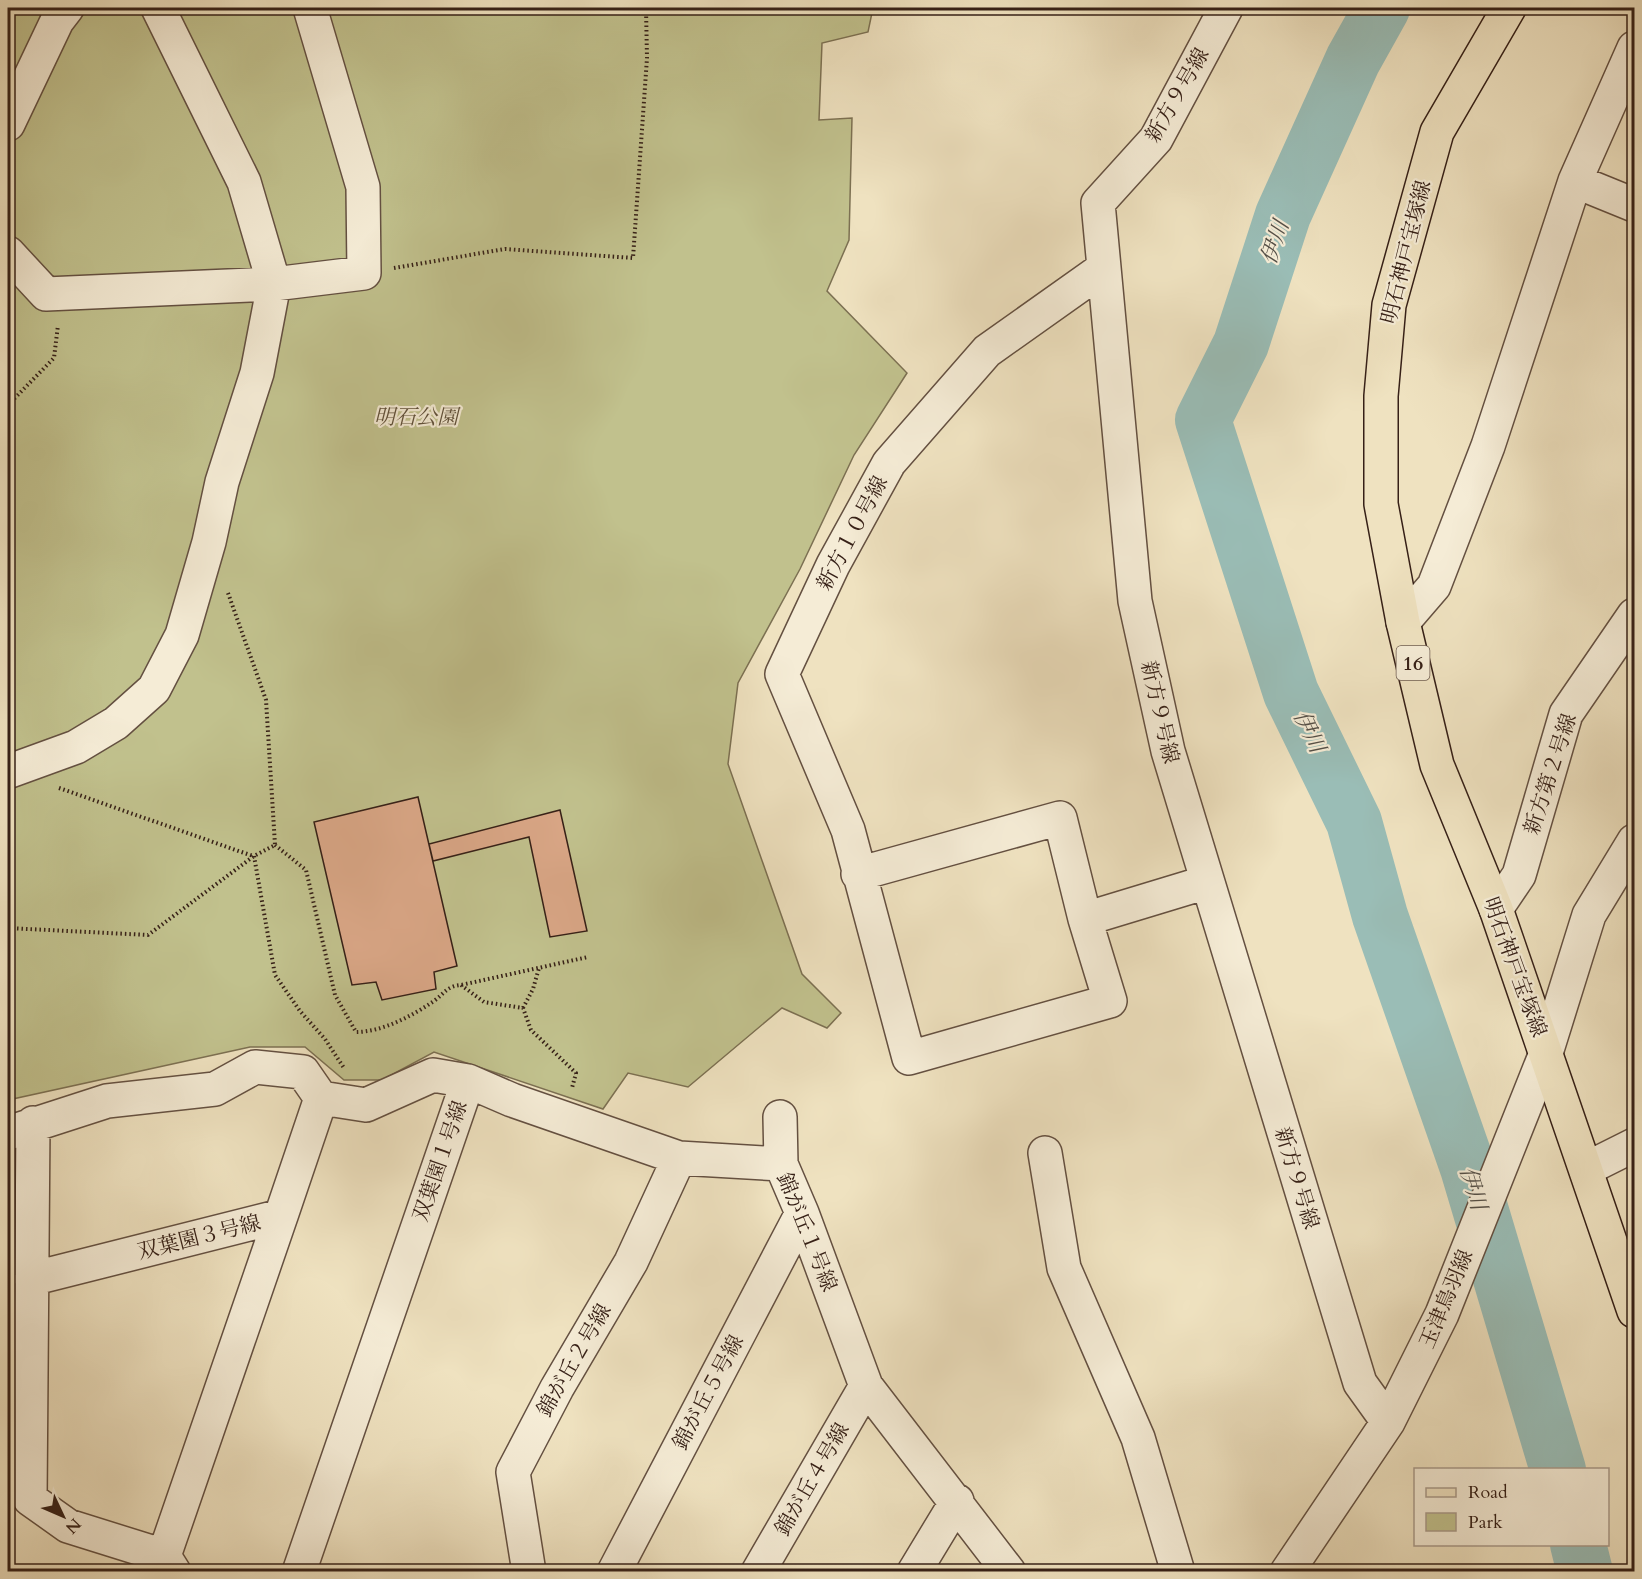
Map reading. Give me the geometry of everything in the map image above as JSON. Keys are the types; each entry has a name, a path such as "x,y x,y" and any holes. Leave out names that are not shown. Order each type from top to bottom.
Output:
{"main road":[{"name":"明石神戸宝塚線","path":"1509,8 1437,132 1389,305 1381,396 1381,504 1403,622 1437,765 1496,909 1635,1311"}],"street":[{"path":"8,124 57,21 67,8"},
{"path":"9,770 76,747 116,723 154,689 182,635 209,542 222,482 257,373 274,284 244,182 158,8"},
{"path":"8,253 46,294 63,295 274,284 364,273 363,188 310,8"},
{"name":"新方９号線","path":"1226,8 1156,139 1098,203 1135,600 1168,751 1360,1383 1388,1422"},
{"path":"1403,622 1434,586 1488,446 1575,181 1635,48"},
{"path":"1575,181 1635,206"},
{"name":"新方１０号線","path":"1085,919 1110,1000 909,1058 848,830 782,674 833,565 889,464 987,351 1104,268"},
{"name":"新方第２号線","path":"1496,909 1519,875 1566,714 1635,615"},
{"path":"858,874 1060,818 1085,919 1207,882"},
{"name":"玉津鳥羽線","path":"1287,1572 1388,1422 1442,1314 1546,1053 1589,915 1635,841"},
{"path":"281,1216 169,1564 68,1526 30,1499 31,1279 20,1128 106,1101 215,1089 255,1067 303,1072 321,1098"},
{"name":"双葉園１号線","path":"298,1572 468,1081 433,1075 366,1105 321,1098"},
{"name":"錦が丘１号線","path":"468,1081 493,1093 679,1158 781,1164 802,1213 866,1386 957,1501 1009,1572"},
{"name":"双葉園３号線","path":"31,1279 281,1216 321,1098"},
{"path":"780,1117 781,1164"},
{"path":"1586,1169 1635,1145"},
{"path":"1045,1153 1064,1268 1138,1438 1178,1572"},
{"name":"錦が丘２号線","path":"529,1572 513,1472 557,1388 630,1262 679,1158"},
{"name":"錦が丘５号線","path":"614,1572 802,1213"},
{"name":"錦が丘４号線","path":"758,1572 866,1386"},
{"path":"914,1572 957,1501"}],"path":[{"path":"364,273 505,249 633,258 647,58 646,8"},
{"path":"8,405 54,358 63,295"},
{"path":"209,542 266,700 275,844 306,870 335,996 356,1032 370,1032 398,1021 434,1001 452,986 588,957"},
{"path":"9,770 254,856"},
{"path":"8,928 148,935 254,856 275,844"},
{"path":"254,856 276,975 300,1011 325,1039 345,1069"},
{"path":"539,968 533,990 523,1008 531,1030 576,1073"},
{"path":"461,985 484,1002 523,1008"}],"green space":[{"name":"明石公園","path":"8,8 873,8 868,32 822,43 819,120 852,118 849,240 827,291 907,373 854,455 800,569 738,683 728,764 802,974 841,1013 827,1028 782,1008 688,1087 628,1073 603,1109 434,1052 382,1080 344,1080 305,1047 250,1047 8,1100"}],"building":[{"path":"418,797 457,966 434,972 436,989 382,1000 376,982 352,985 314,822"},
{"path":"560,810 587,931 550,937 529,837 433,861 429,844"}],"waterway":[{"name":"伊川","path":"1382,8 1353,60 1283,215 1241,344 1203,420 1291,693 1354,822 1380,916 1468,1168 1557,1468"},
{"name":"伊川","path":"1578,1546 1585,1572"}]}
